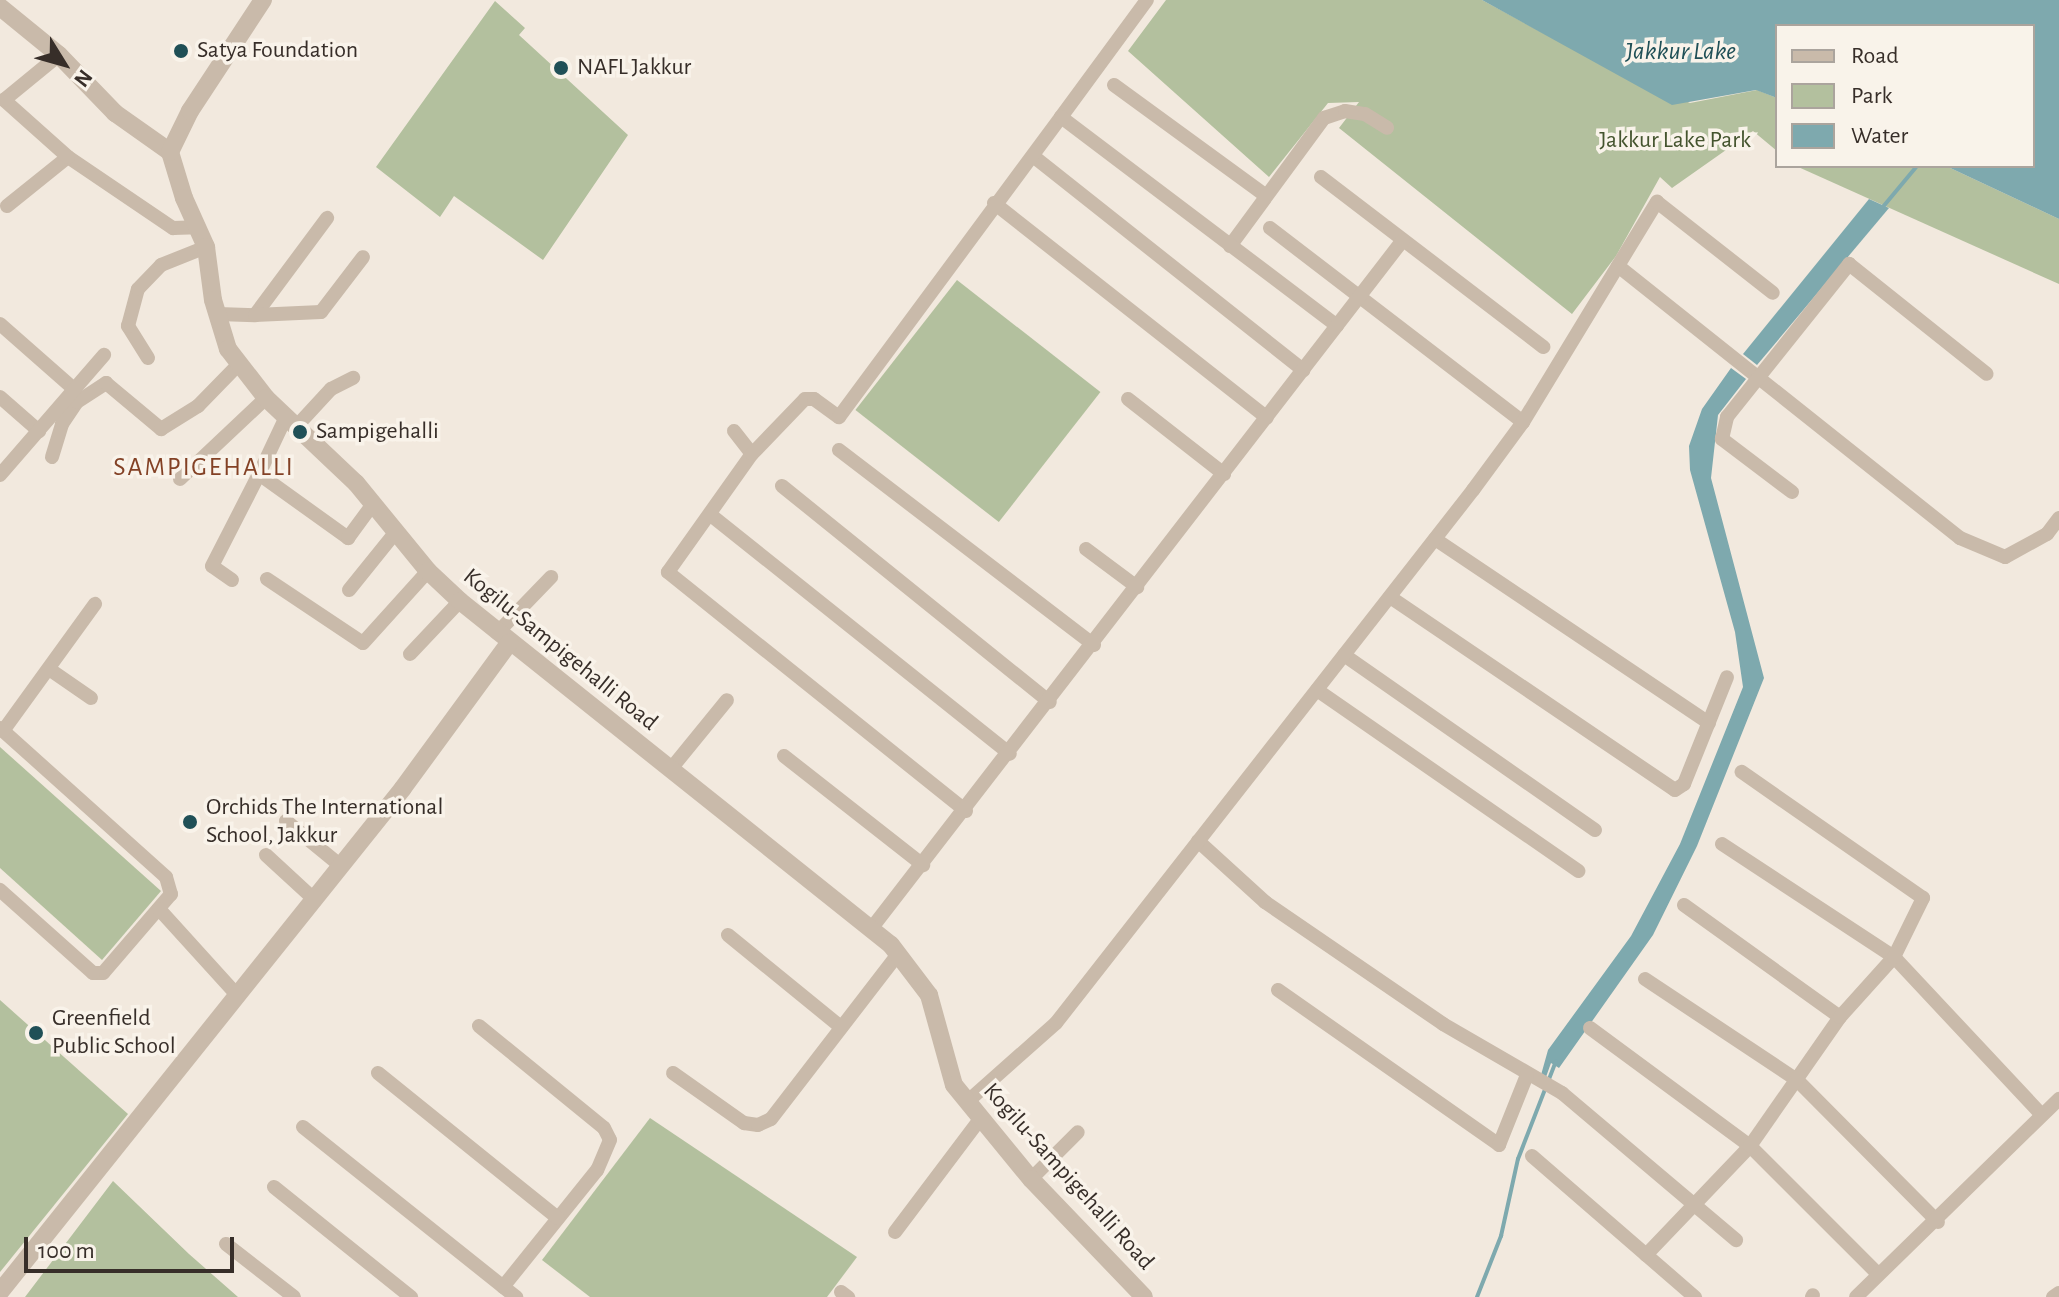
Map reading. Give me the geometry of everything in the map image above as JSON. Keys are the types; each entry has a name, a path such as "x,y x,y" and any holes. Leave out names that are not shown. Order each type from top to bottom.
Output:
{"street":[{"path":"0,7 59,55 115,113 170,152 190,111 263,0"},
{"path":"966,811 668,572 712,516 752,454 805,399 814,399 839,417 994,203 1033,156 1147,0"},
{"path":"59,55 2,101 68,157 173,228 197,227"},
{"path":"1114,85 1266,196"},
{"path":"1230,246 1324,118 1345,111 1365,114 1387,128"},
{"path":"1061,117 1337,326"},
{"name":"Kogilu-Sampigehalli Road","path":"170,152 206,247 218,314 238,365 266,398 373,504 428,571 460,601 871,929 898,954 929,995 954,1085 1031,1179 1144,1297"},
{"path":"1033,156 1303,370"},
{"path":"7,206 68,157"},
{"path":"1321,177 1543,347"},
{"path":"967,1102 1056,1023 1435,539 1523,422 1657,202 1773,293"},
{"path":"994,203 1267,418"},
{"path":"255,315 327,218"},
{"path":"1270,228 1523,422"},
{"path":"871,929 966,811 1403,240"},
{"path":"148,358 128,326 138,289 161,265 206,247"},
{"path":"218,314 321,312 363,257"},
{"path":"1792,492 1722,439 1727,417 1849,264 1987,374"},
{"path":"1618,266 1960,538 2005,557 2047,534 2059,518"},
{"path":"0,324 74,389"},
{"path":"0,475 104,355"},
{"path":"52,457 62,424 77,402 106,383 161,429 198,406 238,365"},
{"path":"232,580 212,566 259,474 290,423 331,389 353,378"},
{"path":"0,397 39,431"},
{"path":"180,479 266,398"},
{"path":"1128,399 1224,474"},
{"path":"734,431 752,454"},
{"path":"839,450 1094,645"},
{"path":"259,474 348,538 373,504"},
{"path":"782,486 1050,702"},
{"path":"712,516 1010,754"},
{"path":"349,590 395,533"},
{"path":"1435,539 1709,723"},
{"path":"1086,549 1137,587"},
{"path":"267,579 363,643 428,571"},
{"path":"0,1292 315,900 503,638 551,577"},
{"path":"1390,597 1667,788 1675,790 1684,784 1727,677"},
{"path":"410,654 460,601"},
{"path":"0,890 93,973 103,973 171,894 166,877 2,730 95,604"},
{"path":"1344,655 1595,830"},
{"path":"49,669 91,698"},
{"path":"1317,690 1578,871"},
{"path":"670,770 727,700"},
{"path":"784,756 923,865"},
{"path":"1646,1255 1750,1146 1840,1017 1894,957 1923,898 1742,772"},
{"path":"286,821 341,866"},
{"path":"1198,841 1265,902 1527,1075 1562,1093 1736,1240"},
{"path":"1722,844 1894,957 2042,1115"},
{"path":"266,855 315,900"},
{"path":"1684,905 1840,1017"},
{"path":"159,909 238,996"},
{"path":"728,935 841,1027"},
{"path":"673,1073 744,1123 758,1125 771,1119 898,954"},
{"path":"1645,979 1797,1080 1938,1222"},
{"path":"1278,990 1499,1145 1527,1075"},
{"path":"479,1026 604,1128 610,1140 597,1170 503,1287"},
{"path":"1590,1028 1750,1146 1878,1274"},
{"path":"378,1073 558,1218"},
{"path":"1856,1297 1938,1222 1972,1178 2059,1099"},
{"path":"895,1232 980,1119"},
{"path":"303,1127 516,1297"},
{"path":"1031,1179 1078,1132"},
{"path":"1532,1156 1695,1297"},
{"path":"274,1187 411,1297"},
{"path":"226,1244 294,1297"}],"green space":[{"path":"1166,0 1482,0 1582,54 1690,103 1757,90 1775,97 1775,149 1753,131 1672,188 1660,177 1616,256 1572,314 1339,128 1359,102 1328,103 1269,177 1128,51"},
{"name":"NAFL Jakkur","path":"495,1 525,28 519,35 628,135 543,260 454,196 440,217 376,167"},
{"name":"Jakkur Lake Park","path":"1800,168 1950,168 2059,219 2059,284"},
{"path":"957,280 1100,392 999,522 855,410"},
{"path":"0,747 161,891 102,960 0,868"},
{"path":"0,1000 128,1114 0,1272"},
{"path":"650,1118 857,1257 827,1297 590,1297 542,1260"},
{"path":"113,1181 189,1254 238,1297 25,1297"}],"water":[{"name":"Jakkur Lake","path":"1482,0 2059,0 2059,219 1950,168 2035,168 2035,24 1775,24 1775,97 1756,90 1672,105"},
{"path":"1869,199 1889,208 1757,365 1743,354"},
{"path":"1731,368 1746,379 1718,415 1711,478 1764,678 1697,846 1653,935 1559,1068 1551,1063 1546,1077 1541,1075 1548,1050 1631,936 1680,844 1743,687 1735,632 1690,470 1689,446 1702,409"}],"waterway":[{"path":"1882,208 1915,168"},
{"path":"1477,1297 1501,1236 1518,1159 1556,1061"}],"place":[{"name":"Satya Foundation","path":"181,51"},
{"name":"NAFL Jakkur","path":"561,68"},
{"name":"Sampigehalli","path":"300,432"},
{"name":"Orchids The International School, Jakkur","path":"190,822"},
{"name":"Greenfield Public School","path":"36,1033"}],"district":[{"name":"SAMPIGEHALLI","path":"204,468"}]}
